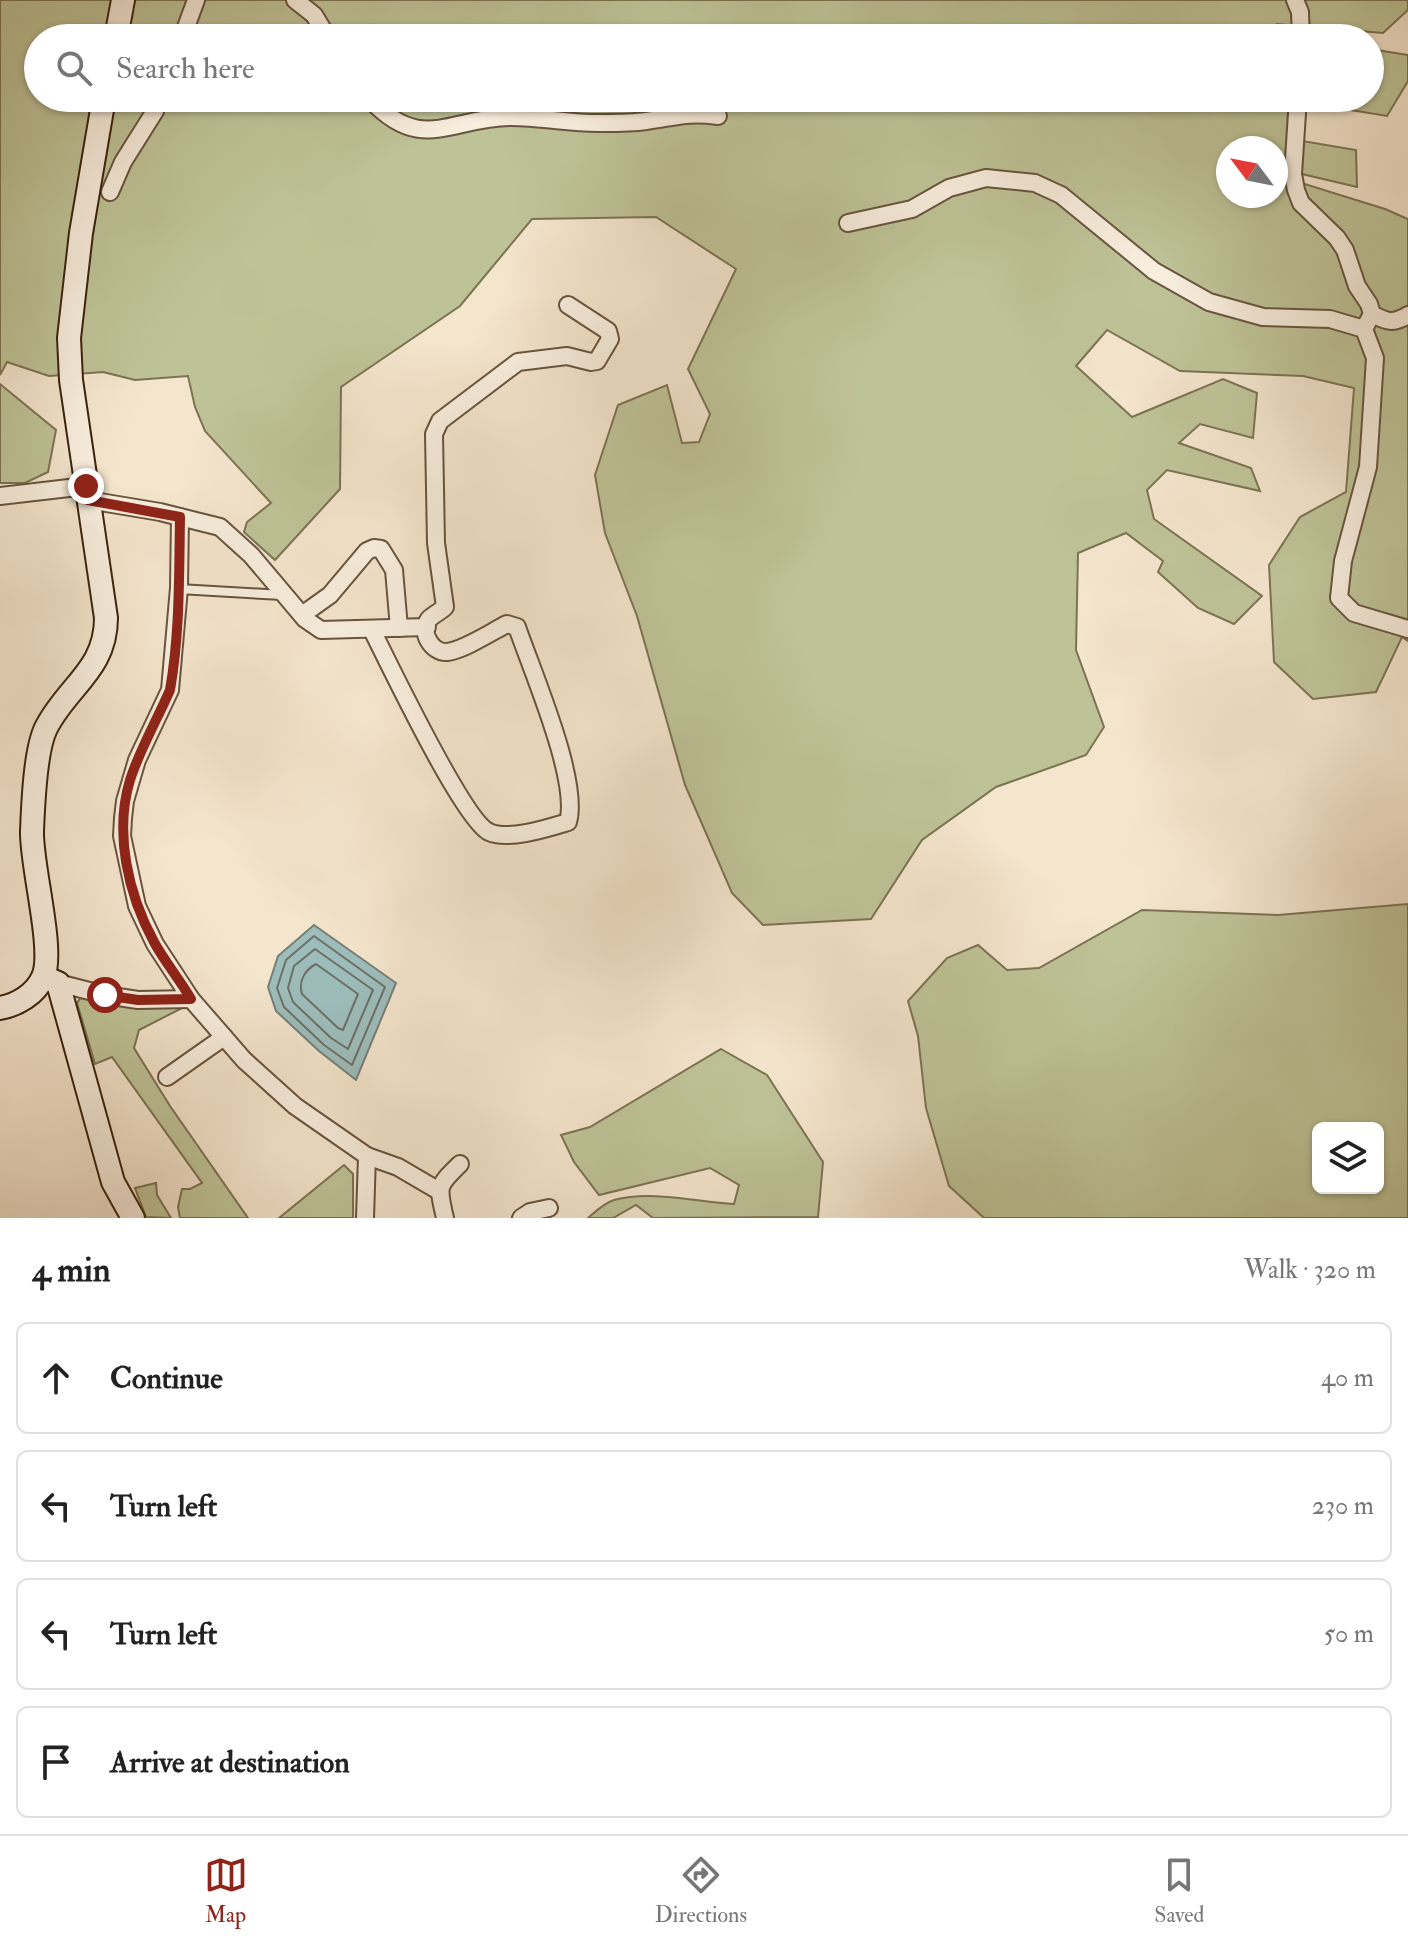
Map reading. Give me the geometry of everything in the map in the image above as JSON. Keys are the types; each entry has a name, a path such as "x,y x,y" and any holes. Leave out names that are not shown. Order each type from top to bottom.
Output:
{"street":[{"path":"119,24 123,0"},
{"path":"187,24 196,0"},
{"path":"295,0 314,15 319,24"},
{"path":"1295,0 1300,24"},
{"path":"102,112 81,233 69,338 71,380 106,634 92,669 59,706 44,731 38,764 33,857 51,980 113,1182 133,1218"},
{"path":"110,192 123,162 154,112"},
{"path":"382,112 406,126 433,131 507,116 598,123 644,122 692,112 718,116"},
{"path":"1297,112 1293,174 1296,190 1301,203 1345,250 1357,286 1369,304 1368,321 1375,358 1368,467 1343,561 1339,598 1354,613 1408,629"},
{"path":"848,223 912,209 949,188 986,178 1035,183 1061,195 1154,271 1209,302 1263,317 1395,322 1408,315"},
{"path":"372,630 444,769 485,831 500,836 568,822 571,809 565,767 517,627 507,624 450,652 438,651 432,646 427,627 429,619 445,607 436,543 434,434 440,421 518,362 567,356 597,361 610,339 608,331 568,305"},
{"path":"0,496 87,493 220,527 251,555 302,615 321,630 427,627"},
{"path":"180,517 179,588 170,690 130,781 125,801 122,836 137,906 155,944 191,999 244,1060 295,1106 367,1156 398,1167 439,1191"},
{"path":"302,615 330,595 367,551 374,548 381,549 394,570 399,628"},
{"path":"0,1008 11,1006 51,980 105,995 138,1000 191,999"},
{"path":"167,1077 224,1037"},
{"path":"365,1218 367,1156"},
{"path":"445,1218 439,1191 460,1164"},
{"path":"521,1218 530,1212 549,1208"}],"lane":[{"path":"179,588 285,595"}],"green space":[{"path":"0,0 1408,1 1408,10 1384,32 1384,24 24,24 24,112 1301,112 1302,141 1356,150 1357,187 1302,174 1288,166 1288,136 1216,136 1216,208 1288,208 1288,179 1408,219 1408,641 1402,637 1376,692 1313,699 1274,662 1269,565 1300,517 1346,492 1354,388 1303,376 1180,371 1107,330 1076,366 1132,417 1223,379 1257,393 1253,438 1200,424 1179,443 1251,468 1260,491 1167,470 1147,490 1154,519 1262,596 1234,624 1198,608 1158,572 1163,561 1126,533 1078,553 1076,650 1104,727 1086,755 996,787 922,840 871,919 763,925 732,893 685,785 637,616 605,533 595,475 618,405 667,385 682,443 699,442 710,414 688,369 736,269 656,217 532,219 460,306 341,387 340,489 275,560 244,532 247,522 271,503 205,431 195,407 188,376 135,380 103,372 49,376 7,362 0,375"},
{"path":"1384,51 1408,55 1408,81 1387,116 1362,112 1384,112"},
{"path":"0,384 56,430 48,472 25,483 0,483"},
{"path":"1408,904 1408,1218 984,1218 949,1186 926,1108 918,1036 908,1001 947,958 978,945 1007,970 1039,968 1142,910 1278,915"},
{"path":"81,997 124,1006 184,1007 139,1030 134,1048 170,1106 248,1218 180,1218 178,1207 182,1189 202,1183 112,1057 95,1064 77,1003"},
{"path":"721,1049 767,1075 823,1162 818,1217 653,1218 636,1205 613,1218 588,1218 610,1201 629,1197 659,1196 734,1204 739,1185 710,1168 599,1195 574,1162 561,1135 590,1127"},
{"path":"344,1165 353,1174 353,1218 279,1218"},
{"path":"156,1183 157,1195 171,1218 146,1217 135,1188"}],"water":[{"path":"314,925 396,983 356,1080 276,1011 268,987 278,956"}],"route":[{"path":"86,486 88,500 180,517 173,675 170,690 130,781 122,836 137,906 155,944 191,999 138,1000 105,995"}]}
